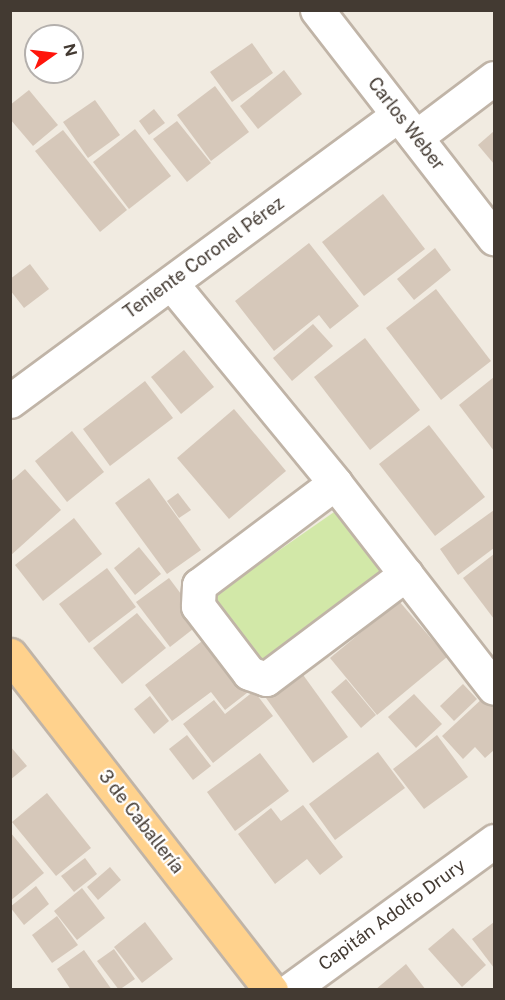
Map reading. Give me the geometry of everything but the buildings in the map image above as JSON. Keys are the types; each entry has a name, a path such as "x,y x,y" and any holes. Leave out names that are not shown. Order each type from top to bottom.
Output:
{"main road":[{"name":"3 de Caballería","path":"10,655 271,990"}],"street":[{"name":"Carlos Weber","path":"317,10 495,238"},
{"name":"Teniente Coronel Pérez","path":"10,401 171,283 407,126 495,78"},
{"path":"171,283 335,483 495,688"},
{"path":"335,483 199,585 198,606 249,673 266,679 406,574"},
{"name":"Capitán Adolfo Drury","path":"290,990 495,842"}],"green space":[{"path":"337,510 383,573 261,666 212,597"}]}
